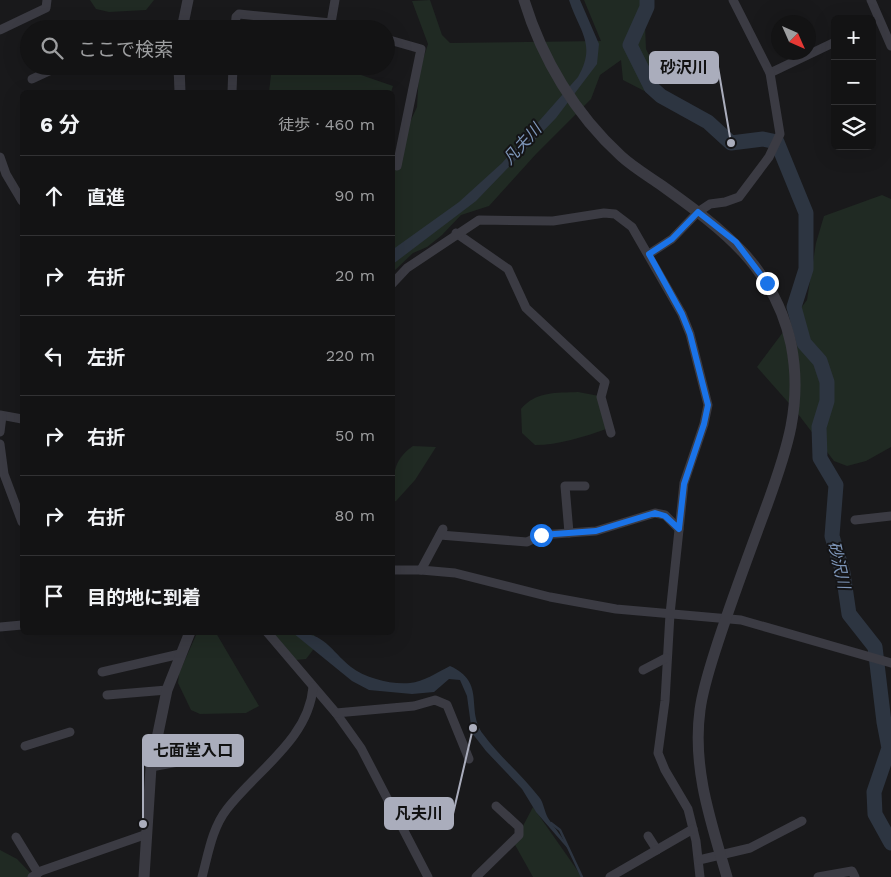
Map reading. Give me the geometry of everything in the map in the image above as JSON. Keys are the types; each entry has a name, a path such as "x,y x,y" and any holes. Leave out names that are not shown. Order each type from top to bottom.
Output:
{"street":[{"path":"21,20 46,8 47,0"},
{"path":"184,20 188,0"},
{"path":"331,20 334,0"},
{"path":"524,0 546,57 574,103 622,157 736,242 767,283 782,315 791,344 795,373 795,410 787,448 726,619 700,710 697,745 703,792 727,877"},
{"path":"649,254 672,239 698,212 710,204 725,202 739,197 774,149 780,134 770,72 733,0"},
{"path":"872,0 875,15"},
{"path":"236,20 239,14 300,20"},
{"path":"0,30 20,20"},
{"path":"876,23 891,46"},
{"path":"395,42 421,49 397,166"},
{"path":"770,72 831,44"},
{"path":"32,79 41,75"},
{"path":"179,75 180,90"},
{"path":"232,90 233,75"},
{"path":"0,157 6,174 20,198"},
{"path":"395,281 407,268 456,233 479,220 553,221 604,213 615,214 632,228 649,254 682,314 690,334 708,405 704,424 684,484 666,658 665,701 658,752 664,770 688,809 700,877"},
{"path":"456,233 508,269 526,308 605,382 601,397 610,433"},
{"path":"0,432 1,416 20,419"},
{"path":"0,444 4,474 20,517"},
{"path":"569,533 565,486 585,486"},
{"path":"421,570 442,532 527,542 541,535 596,531 655,513 665,516 679,529"},
{"path":"855,520 891,516"},
{"path":"395,570 455,573 550,597 616,609 741,620 888,662"},
{"path":"0,628 20,625"},
{"path":"144,877 151,768 167,690 189,635"},
{"path":"269,635 336,713 361,748 428,877"},
{"path":"102,672 180,654"},
{"path":"644,670 666,658"},
{"path":"202,877 213,834 226,810 285,746 308,715 312,705 314,687"},
{"path":"108,694 167,690"},
{"path":"336,713 414,706 435,700 443,701 447,705 469,759"},
{"path":"25,746 70,732"},
{"path":"151,768 178,762"},
{"path":"476,877 519,835 519,827 496,806"},
{"path":"698,860 750,848 802,821"},
{"path":"610,877 693,829"},
{"path":"16,837 35,875 147,834"},
{"path":"648,836 657,850"},
{"path":"818,877 852,871 855,877"}],"shaded area":[{"path":"90,0 154,0 146,10 109,12 96,9"},
{"path":"430,0 442,35 450,43 601,41 584,0 644,0 646,49 658,73 658,98 623,80 621,60 600,75 591,99 536,154 489,206 461,215 442,235 427,247 413,253 395,270 395,155 417,107 419,72 428,44 412,1"},
{"path":"271,75 361,75 393,86 392,90 269,90"},
{"path":"882,195 891,199 891,447 866,461 847,466 834,461 795,410 757,367 807,300 816,243 824,216"},
{"path":"578,392 599,396 606,429 571,440 544,445 535,445 522,433 521,409 527,403 547,394"},
{"path":"413,446 436,447 415,480 395,501 395,471 397,464 406,451"},
{"path":"196,635 217,635 259,706 246,713 200,714 191,710 178,683 179,673"},
{"path":"275,635 314,635 316,646 306,659 295,660"},
{"path":"533,807 582,877 533,877 514,843"},
{"path":"0,850 17,859 34,877 0,877"}],"water":[{"path":"569,0 580,0 599,44 597,64 556,118 476,201 395,262 395,248 459,202 502,163 578,77 586,55 586,46"},
{"path":"295,635 312,635 320,639 351,667 379,680 395,683 415,682 450,666 461,673 468,680 472,688 475,715 483,734 539,797 548,818 569,850 536,812 522,789 486,751 472,733 467,696 460,680 449,679 434,692 412,694 369,690 352,681"}],"waterway":[{"name":"砂沢川","path":"647,0 647,7 630,45 651,87 661,96 708,122 731,143 763,139 777,142 806,213 806,269 794,307 804,343 820,361 827,382 827,401 819,427 820,458 836,485 832,536 843,573 849,614 875,647 889,748 874,792 875,814 891,843"},
{"name":"凡夫川","path":"551,823 560,830 582,877"}],"place":[{"name":"砂沢川","path":"731,143"},
{"name":"凡夫川","path":"473,728"},
{"name":"七面堂入口","path":"143,824"}],"route":[{"path":"541,535 596,531 655,513 665,516 679,529 684,484 704,424 708,405 690,334 682,314 649,254 672,239 698,212 736,242 767,283"}]}
